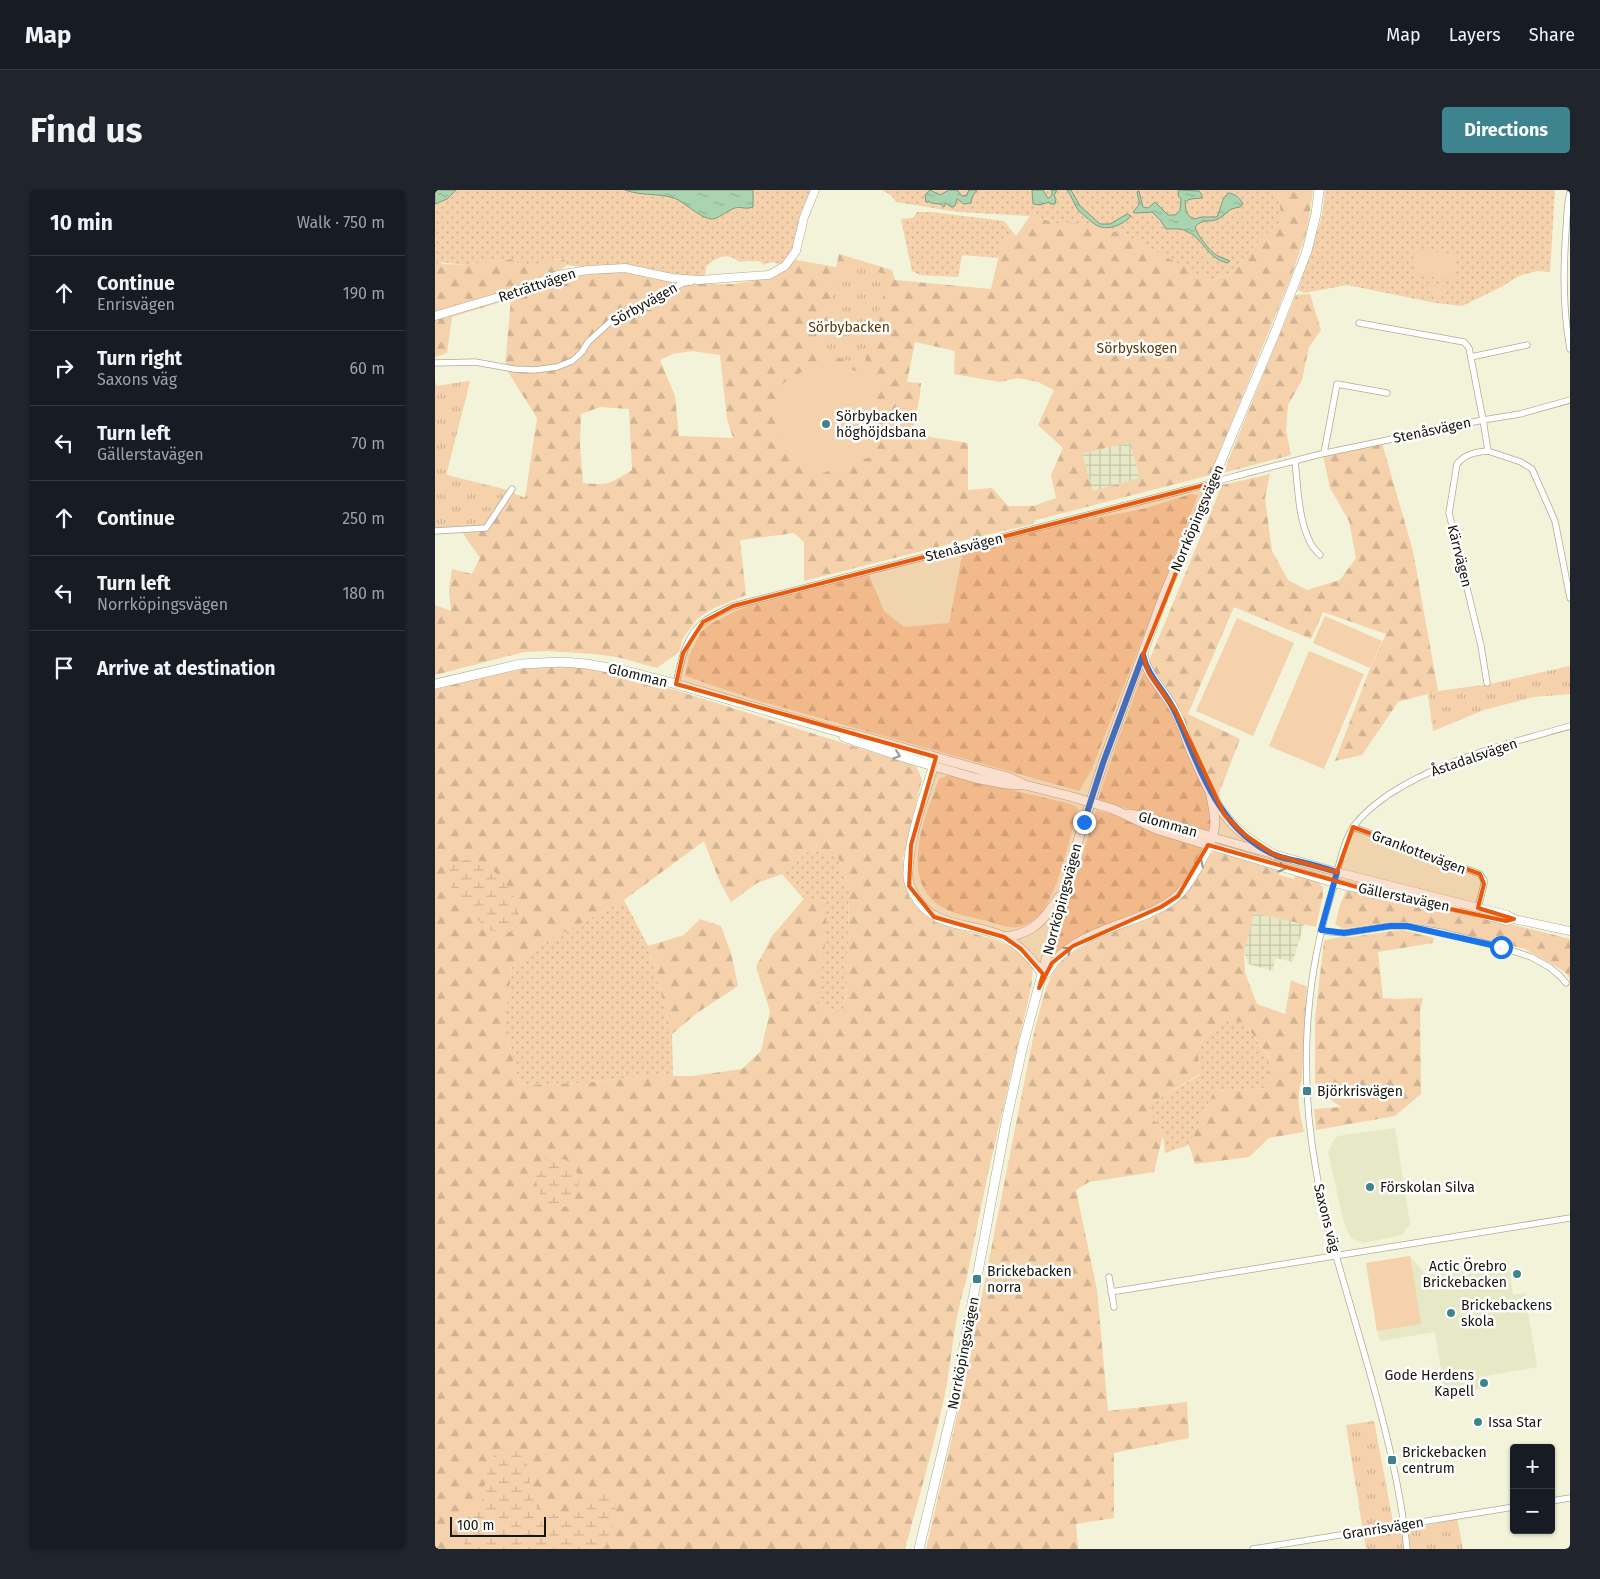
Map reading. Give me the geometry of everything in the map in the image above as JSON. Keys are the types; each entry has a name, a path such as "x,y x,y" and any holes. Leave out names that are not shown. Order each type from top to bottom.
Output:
{"main road":[{"name":"Norrköpingsvägen","path":"919,1549 952,1411 1006,1122 1023,1044 1065,888 1103,763 1164,595 1273,338 1307,250 1313,229 1319,190"},
{"path":"1143,655 1149,673 1169,700 1192,753 1224,814 1235,827 1275,855"},
{"name":"Glomman","path":"435,684 521,664 562,662 602,666 676,684 836,731 844,737 878,749 935,762 989,781 1025,785 1069,796 1124,814 1141,816 1210,841"},
{"path":"935,762 911,845 907,875 909,886 917,900 934,917 1004,937 1029,956 1043,974"},
{"path":"1039,988 1052,963 1062,953 1088,938 1161,907 1178,896 1193,876 1210,841 1215,821 1210,790"},
{"path":"1004,937 1020,934 1038,924 1049,913 1065,888"}],"street":[{"name":"Sörbyvägen","path":"435,363 475,362 514,369 534,370 557,367 572,361 582,352 588,342 609,323 683,283 699,280 769,275 785,266 796,251 803,217 815,190"},
{"path":"1567,190 1568,207"},
{"path":"1570,193 1563,276 1565,320 1570,349"},
{"name":"Reträttvägen","path":"435,316 512,293 558,275 588,270 625,268 672,278 699,280"},
{"path":"1359,322 1464,342 1469,348 1488,451 1521,462 1531,469 1555,521 1570,598"},
{"path":"1471,357 1527,345"},
{"path":"1324,453 1337,384 1387,393"},
{"name":"Stenåsvägen","path":"676,684 683,654 691,636 703,622 733,606 1324,453 1520,414 1570,400"},
{"name":"Kärrvägen","path":"1487,683 1481,646 1449,513 1457,464 1468,455 1488,451"},
{"path":"1295,461 1306,533 1310,544 1319,555"},
{"path":"435,531 486,528 512,489"},
{"name":"Åstadalsvägen","path":"1337,872 1347,839 1361,816 1407,784 1441,766 1471,755 1570,726"},
{"name":"Grankottevägen","path":"1353,827 1480,874 1484,884 1478,908"},
{"name":"Gällerstavägen","path":"1210,841 1275,855 1507,915 1514,919 1570,931"},
{"name":"Gällerstavägen","path":"1210,841 1335,883 1468,911 1506,921 1514,919"},
{"path":"1335,883 1337,872"},
{"name":"Saxons väg","path":"1335,883 1315,953 1307,1024 1307,1090 1310,1132 1316,1172 1336,1256 1392,1460 1405,1524 1407,1549"},
{"path":"1321,930 1344,933 1399,926 1440,932 1501,947 1531,957 1559,974 1566,983"},
{"path":"1111,1292 1570,1218"},
{"path":"1109,1276 1114,1307"},
{"path":"1555,1500 1570,1498"},
{"name":"Granrisvägen","path":"1253,1549 1510,1508"}],"highlighted area":[{"path":"1212,483 1143,655 1149,673 1176,711 1224,814 1245,835 1275,855 1337,872 1353,827 1480,874 1484,884 1478,908 1514,919 1506,921 1385,895 1208,845 1178,896 1161,907 1073,946 1052,963 1039,988 1043,974 1021,949 1004,937 934,917 909,886 911,845 936,757 676,684 683,653 703,622 733,606"}],"shaded area":[{"path":"1130,442 1140,478 1093,491 1082,454"},
{"path":"1253,913 1304,924 1293,962 1275,958 1273,971 1248,964 1244,952"},
{"name":"Förskolan Silva","path":"1395,1128 1410,1224 1402,1235 1363,1243 1351,1238 1344,1223 1328,1152 1338,1136"},
{"name":"Brickebackens skola","path":"1410,1256 1426,1275 1508,1260 1513,1295 1525,1293 1537,1367 1479,1377 1481,1389 1445,1395 1435,1332 1380,1341 1366,1263"}],"green space":[{"path":"456,190 811,190 800,214 797,235 790,257 781,265 773,262 764,265 759,261 740,262 731,257 723,256 706,266 705,277 685,277 626,265 582,267 567,265 565,260 552,259 544,263 524,266 511,259 490,260 467,265 439,262 435,270 435,204 447,199"},
{"path":"882,190 1277,190 1282,220 1262,238 1231,273 1210,281 1125,235 1093,224 1057,223 1030,216 958,212 896,202 891,195"},
{"name":"Sörbyskogen","path":"1277,190 1313,190 1305,237 1289,282 1210,475 1036,520 1033,524 804,581 804,542 794,533 740,540 746,595 712,609 697,619 683,638 679,652 657,668 617,657 547,651 524,652 435,675 435,605 451,611 449,590 452,569 472,574 480,558 460,529 442,525 435,382 437,386 470,381 446,475 507,490 525,498 537,418 505,367 511,299 452,317 447,353 435,357 435,319 550,283 604,270 626,270 705,284 733,284 763,279 796,260 836,267 839,254 892,270 895,280 991,289 1003,238 1016,236 1030,216 1057,223 1093,224 1125,235 1211,281 1231,273 1262,238 1282,220","holes":["915,342 955,351 954,374 1000,382 1018,378 1038,382 1054,390 1038,425 1063,448 1051,475 1056,498 1033,506 1008,506 992,488 968,490 968,443 912,434 921,383 907,382","692,351 720,355 727,419 733,438 679,436 675,396 660,360 673,354","600,407 629,409 632,470 609,483 583,483 580,445 581,414","1130,442 1140,478 1093,491 1082,454"]},
{"path":"1325,190 1555,190 1550,272 1537,271 1519,276 1462,306 1436,303 1347,285 1304,293 1298,290 1322,216"},
{"path":"917,212 1004,221 1016,236 1003,238 999,258 962,255 958,277 920,275 912,271 901,219 913,218"},
{"path":"1416,250 1457,254 1455,279 1413,275"},
{"path":"511,259 524,266 543,263 552,259 565,260 567,265 556,273 520,287 435,314 435,270 438,262 467,265 490,260"},
{"name":"Sörbybacken","path":"842,263 889,275 864,365 818,352"},
{"path":"1431,285 1445,287 1443,296 1430,293"},
{"path":"1310,294 1321,330 1309,347 1302,380 1288,405 1286,430 1291,455 1223,473 1296,295"},
{"name":"Sörbybacken höghöjdsbana","path":"821,360 871,376 875,417 873,456 820,474 777,432 779,386"},
{"path":"470,381 446,475 507,490 496,507 470,528 435,530 435,382 437,386"},
{"path":"1382,443 1413,551 1438,691 1398,702 1362,755 1335,761 1369,671 1386,634 1323,612 1311,639 1234,607 1188,714 1240,739 1216,801 1172,701 1147,666 1222,485 1270,474 1265,498 1272,551 1288,580 1307,590 1340,580 1356,558 1349,521 1330,488 1323,456"},
{"path":"1191,494 1198,495 1091,771 1079,791 759,701 685,676 689,656 701,632 710,624 749,606 869,575 884,611 904,627 949,623 963,551 1074,522 1143,509"},
{"path":"1325,616 1382,641 1370,668 1313,643"},
{"path":"1237,618 1294,643 1253,736 1196,711"},
{"path":"1309,651 1364,674 1324,769 1269,746"},
{"path":"561,666 602,670 675,690 916,766 922,779 903,858 909,897 920,911 936,923 996,940 1021,952 1033,967 1031,988 959,1309 945,1394 905,1549 435,1549 435,687 471,677 530,667","holes":["704,841 719,880 731,902 757,883 782,874 811,849 838,857 849,888 847,985 843,1013 817,1004 826,937 826,898 804,899 772,936 756,967 770,1011 761,1051 742,1069 692,1076 641,1076 585,1083 520,1085 504,1026 512,967 544,943 624,900"]},
{"path":"1570,666 1570,694 1534,697 1484,710 1433,731 1428,694 1490,684"},
{"path":"1143,673 1173,714 1207,796 1211,814 1208,832 1098,800"},
{"path":"949,775 1071,804 1078,808 1057,882 1044,909 1031,922 1019,927 1013,927 961,915 937,904 926,891 919,877 919,844 939,779"},
{"path":"1096,810 1162,834 1202,846 1202,851 1179,887 1158,905 1068,945 1053,954"},
{"path":"811,849 838,857 849,888 847,985 843,1013 817,1004 826,899 804,899 782,874"},
{"path":"1213,852 1222,852 1280,871 1279,875 1294,879 1296,875 1316,880 1323,887 1316,927 1254,913 1244,952 1245,973 1257,1004 1285,1014 1291,980 1307,987 1302,1080 1299,1093 1304,1132 1269,1138 1249,1157 1195,1164 1189,1145 1214,1091 1267,1088 1270,1058 1244,1023 1225,1019 1197,1045 1200,1074 1146,1106 1163,1135 1154,1172 1089,1182 1076,1190 1097,1290 1108,1411 1187,1402 1189,1438 1114,1453 1114,1518 1076,1524 1078,1549 926,1549 964,1386 1035,1028 1049,980 1057,966 1076,950 1105,935 1162,912 1175,904 1188,891"},
{"path":"462,860 472,860 483,864 493,871 510,890 519,912 518,923 512,932 491,931 475,918 470,908 448,884 446,877 452,865"},
{"path":"1346,891 1469,914 1570,939 1570,982 1568,975 1562,970 1525,949 1410,922 1389,922 1343,929 1335,924"},
{"path":"624,900 648,946 672,1034 673,1076 641,1076 585,1083 520,1085 504,1026 512,967 544,943"},
{"path":"700,919 721,926 731,953 738,986 697,1013 672,1034 648,946 684,935"},
{"path":"1403,930 1434,938 1433,943 1378,952 1383,998 1423,998 1420,1010 1421,1094 1395,1116 1316,1130 1314,1109 1341,1107 1327,1097 1315,1083 1315,1019 1324,941"},
{"path":"1225,1019 1244,1023 1270,1059 1267,1088 1214,1091 1189,1145 1165,1153 1163,1135 1146,1106 1200,1075 1197,1045"},
{"path":"553,1155 569,1163 575,1169 578,1176 577,1192 574,1200 568,1207 548,1206 539,1192 536,1178 537,1171 545,1159"},
{"path":"1410,1256 1421,1324 1377,1331 1366,1263"},
{"path":"1374,1421 1395,1532 1457,1519 1463,1549 1366,1549 1346,1425"},
{"path":"504,1448 515,1448 525,1460 532,1494 538,1508 543,1511 556,1514 574,1513 589,1496 607,1488 616,1496 613,1523 604,1549 462,1549 471,1521 481,1502 488,1469 494,1456"}],"water":[{"path":"435,190 456,190 447,199 435,204"},
{"path":"625,190 753,190 753,207 735,208 711,219 706,218 674,198"},
{"path":"930,190 940,195 949,190 957,190 962,196 967,195 969,190 977,190 972,197 971,203 964,204 957,199 955,206 951,207 946,203 944,207 941,204 926,202 925,195"},
{"path":"1032,190 1043,190 1049,198 1052,195 1052,190 1057,190 1054,195 1056,199 1055,204 1050,204 1049,202 1040,205 1033,204"},
{"path":"1067,190 1071,190 1080,206 1100,224 1110,224 1127,214 1131,216 1116,226 1107,228 1098,226 1079,211"},
{"path":"1179,190 1199,191 1202,195 1202,198 1185,201 1187,214 1194,219 1217,217 1226,195 1229,193 1235,195 1243,204 1230,210 1218,219 1200,223 1195,227 1201,239 1211,251 1230,261 1227,263 1214,257 1197,238 1186,231 1166,229 1152,212 1133,212 1139,204 1137,192 1139,191 1143,207 1148,208 1155,202 1168,215 1175,215 1180,211 1181,199 1178,196"}],"place":[{"name":"Sörbybacken höghöjdsbana","path":"826,424"},
{"name":"Björkrisvägen","path":"1307,1091"},
{"name":"Förskolan Silva","path":"1370,1187"},
{"name":"Actic Örebro Brickebacken","path":"1517,1274"},
{"name":"Brickebacken norra","path":"977,1279"},
{"name":"Brickebackens skola","path":"1451,1313"},
{"name":"Gode Herdens Kapell","path":"1484,1383"},
{"name":"Issa Star","path":"1478,1422"},
{"name":"Brickebacken centrum","path":"1392,1460"}],"route":[{"path":"1084,822 1121,712 1143,655 1149,673 1169,700 1175,712 1192,753 1216,801 1235,827 1275,855 1337,872 1321,930 1344,933 1390,926 1407,926 1501,947"}]}
